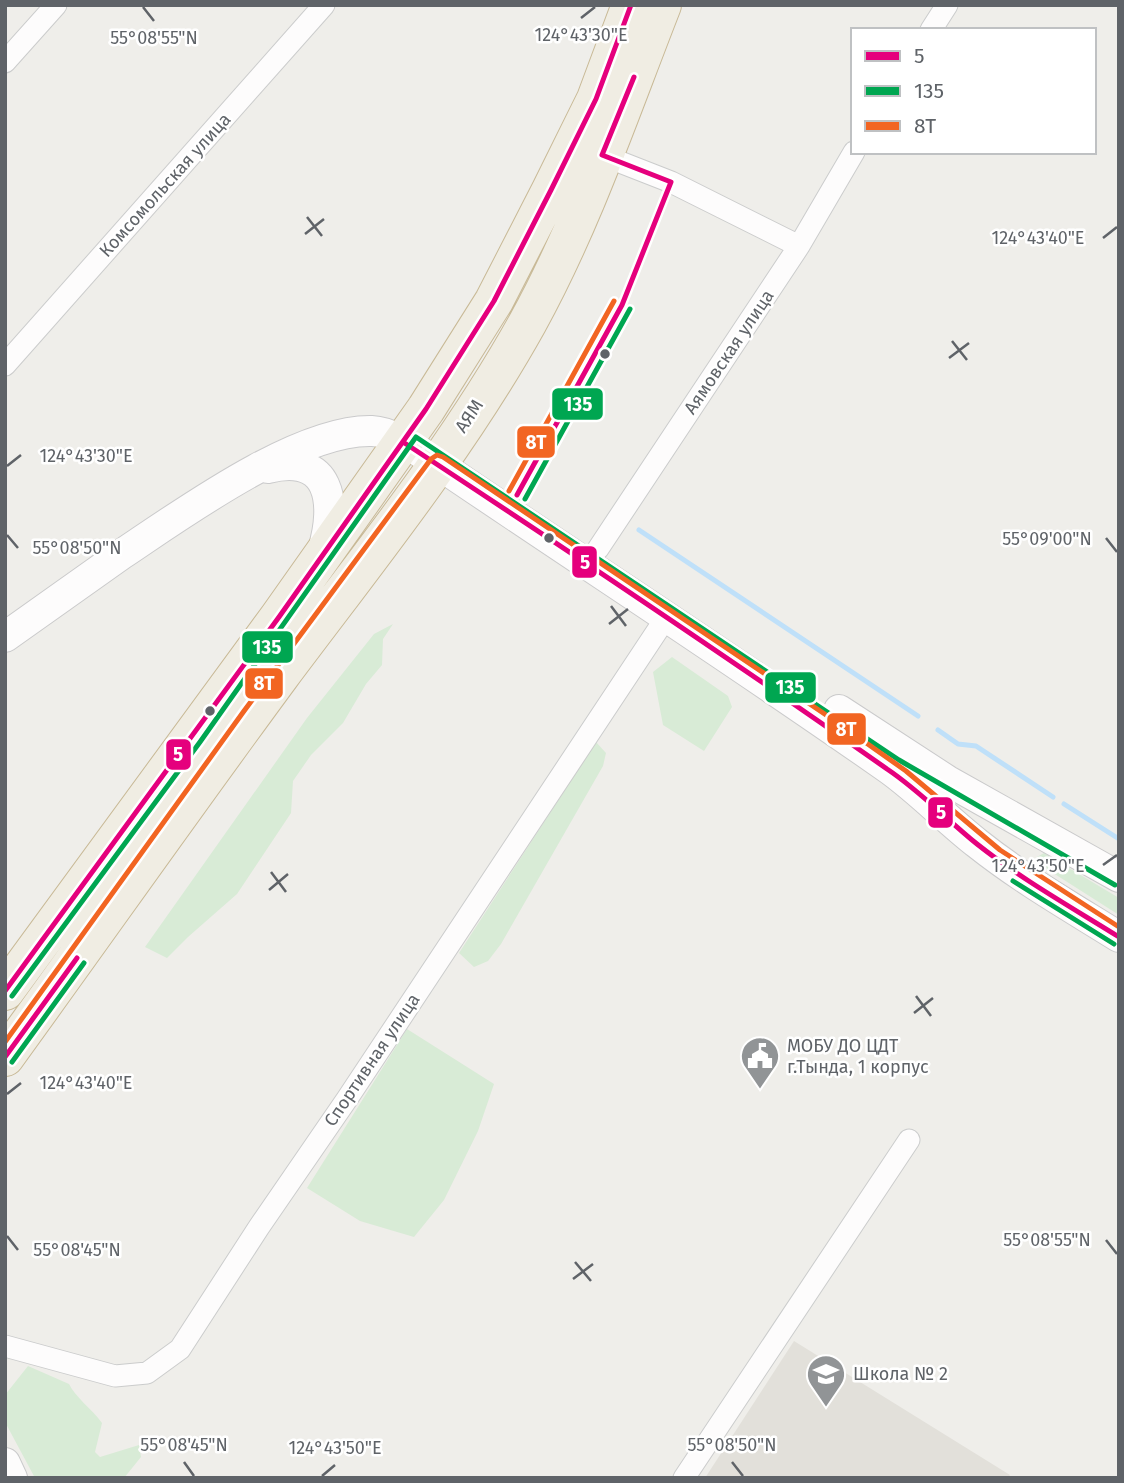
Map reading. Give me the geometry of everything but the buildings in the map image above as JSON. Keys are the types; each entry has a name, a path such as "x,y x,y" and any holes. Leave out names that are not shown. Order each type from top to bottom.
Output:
{"highway":[{"path":"5,992 409,434 494,301 596,99 631,5"},
{"name":"АЯМ","path":"5,1057 443,456 527,324 563,254 662,5"}],"street":[{"path":"5,62 56,5"},
{"name":"Комсомольская улица","path":"5,365 324,5"},
{"path":"932,28 947,5"},
{"name":"Аямовская улица","path":"598,549 799,246 853,154"},
{"path":"603,155 671,182 799,246"},
{"path":"5,637 189,509 254,471 321,440 344,434 372,431 409,434 598,549 904,753 1119,877"},
{"path":"443,456 891,771 1016,873 1119,937"},
{"path":"254,471 299,464 322,480 330,499 329,531 322,555"},
{"name":"Спортивная улица","path":"5,1346 115,1376 146,1373 180,1349 667,616"},
{"path":"684,1478 909,1140"},
{"path":"5,1463 12,1478"}],"shaded area":[{"name":"Школа № 2","path":"794,1341 1010,1475 1008,1478 705,1478"}],"green space":[{"path":"393,624 383,639 382,665 366,684 343,723 311,755 293,781 291,813 237,894 167,958 145,947 307,718 374,634"},
{"path":"672,657 728,696 732,707 704,751 663,725 653,672"},
{"path":"596,742 606,753 603,766 501,944 488,961 474,967 459,953"},
{"path":"1044,853 1119,898 1119,915 1039,864 1037,857"},
{"path":"407,1029 494,1084 478,1131 444,1200 414,1237 360,1221 307,1188"},
{"path":"28,1366 69,1384 102,1423 95,1452 100,1457 139,1445 141,1457 124,1478 35,1478 5,1422 5,1395"}],"waterway":[{"path":"639,530 918,716"},
{"path":"938,730 958,744 976,746 1053,797"},
{"path":"1064,804 1119,839"}],"transit line":[{"name":"5","path":"5,991 279,617 426,409 494,301 551,190 596,99 631,5"},
{"name":"5","path":"517,495 622,305 671,182 602,155 634,77"},
{"name":"8Т","path":"509,491 614,301"},
{"name":"135","path":"525,499 630,309"},
{"name":"135","path":"12,996 200,742 416,437 899,760 1115,885"},
{"name":"5","path":"403,442 827,727 911,786 994,857 1119,937"},
{"name":"8Т","path":"5,1042 244,711 431,459 437,455 838,723 906,771 1000,850 1119,927"},
{"name":"135","path":"1013,881 1114,944"},
{"name":"5","path":"5,1057 77,958"},
{"name":"135","path":"12,1062 84,963"}],"place":[{"name":"МОБУ ДО ЦДТ г.Тында, 1 корпус","path":"760,1090"},
{"name":"Школа № 2","path":"826,1408"}]}
